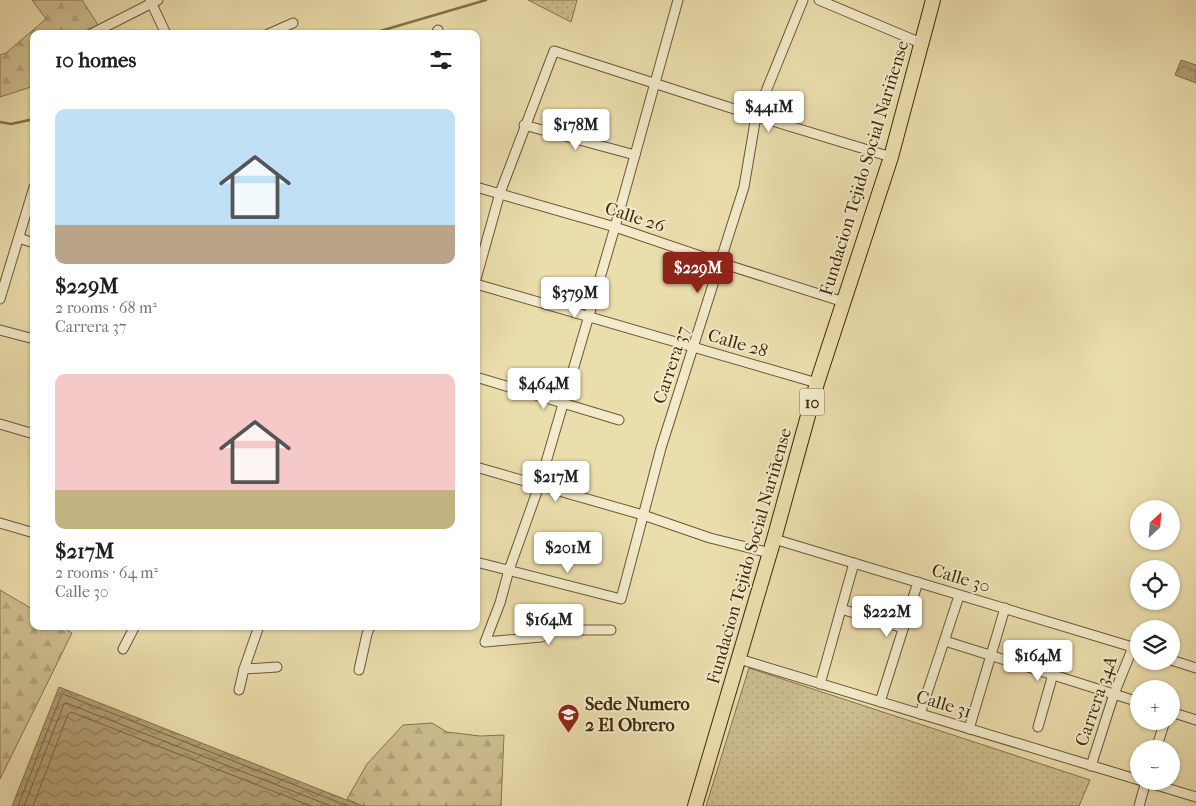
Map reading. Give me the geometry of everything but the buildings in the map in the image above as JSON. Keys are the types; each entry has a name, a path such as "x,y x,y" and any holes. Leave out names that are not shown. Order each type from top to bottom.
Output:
{"main road":[{"name":"Fundacion Tejido Social Nariñense","path":"695,806 774,540 817,384 891,156 933,0"}],"street":[{"path":"612,630 553,630 541,638 485,642 539,486 656,84 678,0"},
{"name":"Carrera 37","path":"509,570 621,599 661,448 744,186 756,116 803,0"},
{"path":"820,0 921,43"},
{"path":"99,30 153,1 164,30"},
{"path":"277,30 293,23"},
{"path":"480,265 500,193 524,125 554,51 756,116 891,156"},
{"path":"524,125 635,155"},
{"name":"Calle 26","path":"480,188 615,227 844,302"},
{"path":"0,299 30,201"},
{"path":"19,238 30,242"},
{"name":"Calle 28","path":"480,285 817,384"},
{"path":"0,330 30,338"},
{"path":"480,378 619,420"},
{"path":"0,424 30,433"},
{"path":"480,468 643,515 710,538 770,553"},
{"path":"0,522 30,532"},
{"name":"Calle 30","path":"774,540 1130,646"},
{"path":"480,563 509,570"},
{"path":"820,684 854,563"},
{"path":"880,702 918,582"},
{"path":"920,714 960,596"},
{"path":"969,729 1005,608"},
{"path":"841,610 903,628"},
{"path":"123,649 133,630"},
{"path":"239,690 257,630"},
{"path":"359,670 368,630"},
{"path":"945,640 1130,699"},
{"path":"1038,726 1059,653"},
{"name":"Calle 31","path":"739,659 1130,777"},
{"name":"Carrera 34A","path":"1091,766 1114,694 1130,661"},
{"path":"1180,663 1196,668"},
{"path":"244,669 277,667"},
{"path":"1180,715 1196,720"},
{"path":"1139,806 1142,790"},
{"name":"Calle 31","path":"1173,790 1196,797"}],"green space":[{"path":"32,0 82,0 101,30 33,30 46,19"},
{"path":"528,0 577,0 571,22"},
{"path":"30,33 30,87 0,97 0,55 6,53"},
{"path":"0,590 30,608 30,630 67,630 72,633 0,779"},
{"path":"749,668 1090,780 1079,806 706,806"},
{"path":"432,723 447,732 480,736 504,735 501,806 362,806 347,799 367,764 403,725"}],"water":[{"path":"1181,60 1196,65 1196,83 1175,75"},
{"path":"59,687 362,806 12,806"}],"waterway":[{"path":"384,30 486,0"},
{"path":"0,122 11,124 30,120"}],"place":[{"name":"Sede Numero 2 El Obrero","path":"569,733"}]}
